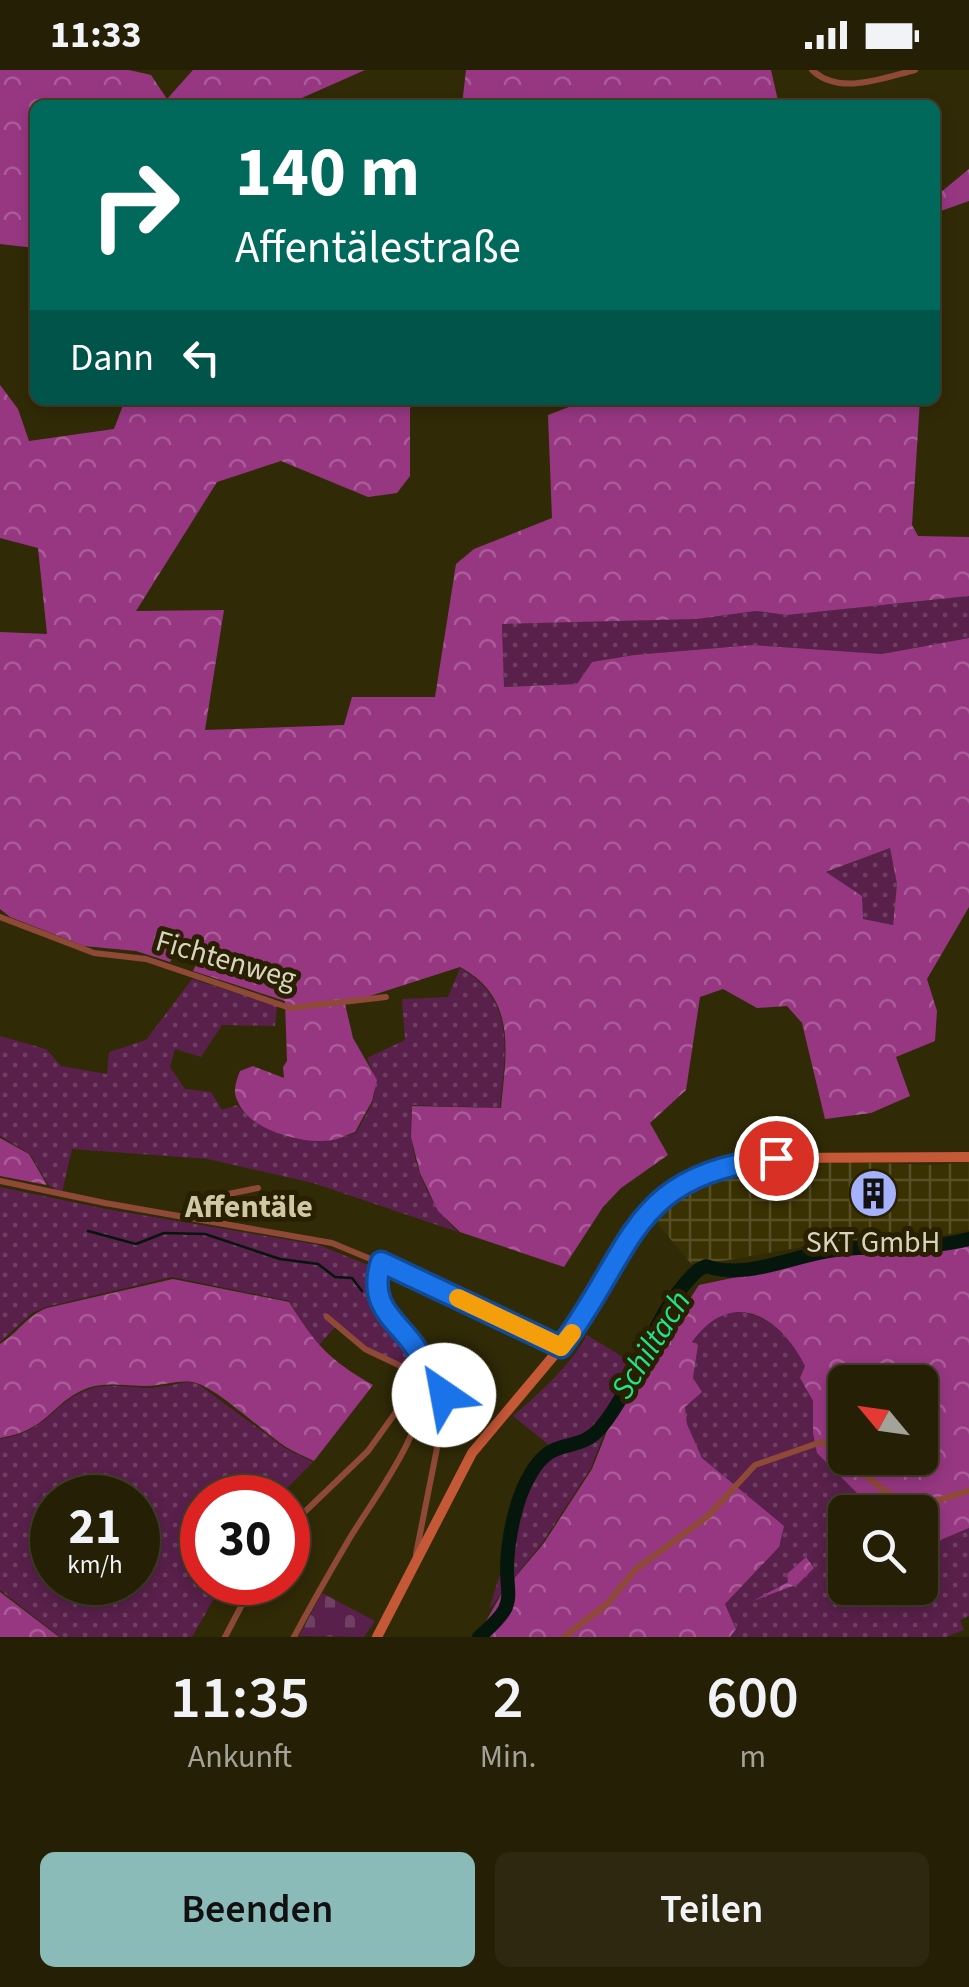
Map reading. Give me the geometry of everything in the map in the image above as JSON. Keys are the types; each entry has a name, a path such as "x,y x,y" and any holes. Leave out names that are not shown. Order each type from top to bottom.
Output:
{"main road":[{"path":"377,1637 472,1454 582,1319 645,1216 664,1196 720,1166 776,1158 969,1157"}],"street":[{"path":"812,70 828,81 842,84 914,70"},
{"name":"Fichtenweg","path":"0,917 94,953 146,958 290,1008 386,998"},
{"path":"0,1181 316,1239 381,1262 561,1347"},
{"path":"188,1218 199,1200 258,1188"},
{"path":"294,1637 398,1459 420,1410 423,1362 379,1301 376,1277 381,1262"},
{"path":"328,1318 364,1349 411,1371 434,1376 441,1384 445,1408 413,1568"},
{"path":"310,1507 368,1451 425,1372"},
{"path":"564,1637 607,1604 636,1569 708,1516 755,1464 821,1442 828,1444"},
{"path":"869,1475 910,1504 924,1504 969,1490"},
{"path":"225,1637 242,1605"}],"shaded area":[{"path":"969,1162 969,1230 837,1241 693,1266 652,1217 684,1189 722,1174 787,1164"}],"green space":[{"path":"0,70 129,70 151,75 167,99 193,70 365,70 297,100 30,100 30,247 0,244"},
{"path":"466,70 771,70 778,100 463,100"},
{"path":"969,169 969,201 940,211 940,193"},
{"path":"0,385 18,409 29,441 114,429 123,405 412,405 410,476 397,493 368,497 281,461 217,482 136,611 224,610 205,730 344,725 352,697 435,697 456,564 474,549 552,518 548,415 574,405 920,405 912,525 918,536 969,537 969,596 787,615 756,611 697,619 502,624 504,687 577,684 592,662 634,655 753,645 882,654 969,638 969,907 927,979 937,1011 935,1041 896,1057 910,1096 871,1113 825,1119 802,1023 787,1006 757,1008 723,989 700,997 686,1090 650,1123 668,1155 621,1188 603,1207 564,1267 460,1232 438,1211 420,1173 411,1137 412,1106 501,1108 506,1047 500,1011 492,994 460,967 345,1004 353,1038 377,1080 372,1101 355,1132 332,1140 307,1140 279,1134 254,1121 238,1102 236,1083 240,1071 253,1066 284,1078 285,1001 193,971 198,961 176,952 170,962 136,951 84,946 10,917 0,909 0,632 47,634 38,548 0,538","holes":["890,848 897,884 893,925 863,919 862,896 826,872"]},
{"path":"969,596 969,638 882,654 753,645 634,655 592,662 577,684 504,687 502,623 697,619 756,611 787,615"},
{"path":"890,848 897,884 893,925 862,919 825,873"},
{"path":"460,968 478,981 499,1012 505,1048 500,1108 412,1105 411,1123 420,1174 436,1205 458,1232 313,1183 208,1159 72,1149 62,1192 49,1186 30,1154 0,1136 0,1036 46,1049 61,1066 107,1074 109,1052 146,1040 192,979 277,1006 275,1026 222,1025 201,1057 175,1049 170,1067 185,1089 211,1092 222,1110 237,1105 263,1126 292,1138 324,1140 356,1133 374,1097 374,1079 367,1058 405,1040 402,999 448,997"},
{"path":"0,1138 29,1154 47,1185 0,1176"},
{"path":"0,1187 319,1245 368,1265 380,1312 421,1365 410,1369 360,1344 338,1324 319,1345 289,1301 172,1277 46,1307 32,1313 0,1342"},
{"path":"969,1241 969,1528 938,1541 938,1495 859,1495 839,1475 938,1475 938,1365 828,1365 828,1464 817,1453 813,1401 800,1378 805,1366 795,1348 769,1321 754,1314 723,1315 692,1342 698,1345 693,1378 702,1392 685,1407 687,1424 702,1458 784,1526 779,1547 725,1604 736,1629 730,1637 477,1637 502,1593 544,1543 592,1469 635,1361 650,1343 665,1337 699,1285 868,1249"},
{"path":"173,1279 289,1302 324,1350 373,1385 314,1461 286,1447 212,1391 192,1382 85,1389 29,1429 0,1438 0,1344 47,1308"},
{"path":"734,1311 746,1313 768,1322 785,1336 805,1366 800,1378 813,1401 813,1433 828,1453 828,1475 845,1475 861,1495 828,1495 828,1605 938,1605 938,1541 969,1528 969,1616 960,1620 964,1630 946,1637 730,1637 736,1628 725,1604 779,1547 783,1527 702,1458 687,1424 685,1407 701,1392 693,1378 698,1346 691,1343 709,1322"},
{"path":"587,1335 631,1362 591,1468 543,1542 489,1609 531,1477 555,1450 513,1416 563,1369"},
{"path":"198,1384 285,1448 313,1462 300,1475 180,1475 180,1605 210,1605 192,1637 60,1637 0,1590 0,1439 29,1430 75,1396 95,1388"},
{"path":"806,1557 814,1568 798,1584 753,1601 788,1582 787,1574"},
{"path":"0,1592 59,1637 0,1637"},
{"path":"322,1593 375,1621 364,1637 299,1636"}],"waterway":[{"path":"88,1231 136,1244 164,1233 205,1234 280,1259 318,1264 335,1277 352,1278 362,1291"},
{"name":"Schiltach","path":"479,1637 500,1617 507,1604 510,1534 530,1475 548,1454 584,1441 602,1426 627,1388 669,1305 698,1270 706,1266 721,1270 752,1269 828,1251 935,1245 969,1239"}],"slow traffic":[{"path":"458,1298 561,1347 572,1333"}],"place":[{"name":"SKT GmbH","path":"873,1193"}],"district":[{"name":"Affentäle","path":"249,1207"}],"route":[{"path":"444,1395 441,1384 425,1372 414,1346 379,1301 376,1277 381,1262 561,1347 582,1319 618,1255 664,1196 720,1166 776,1158"}]}
